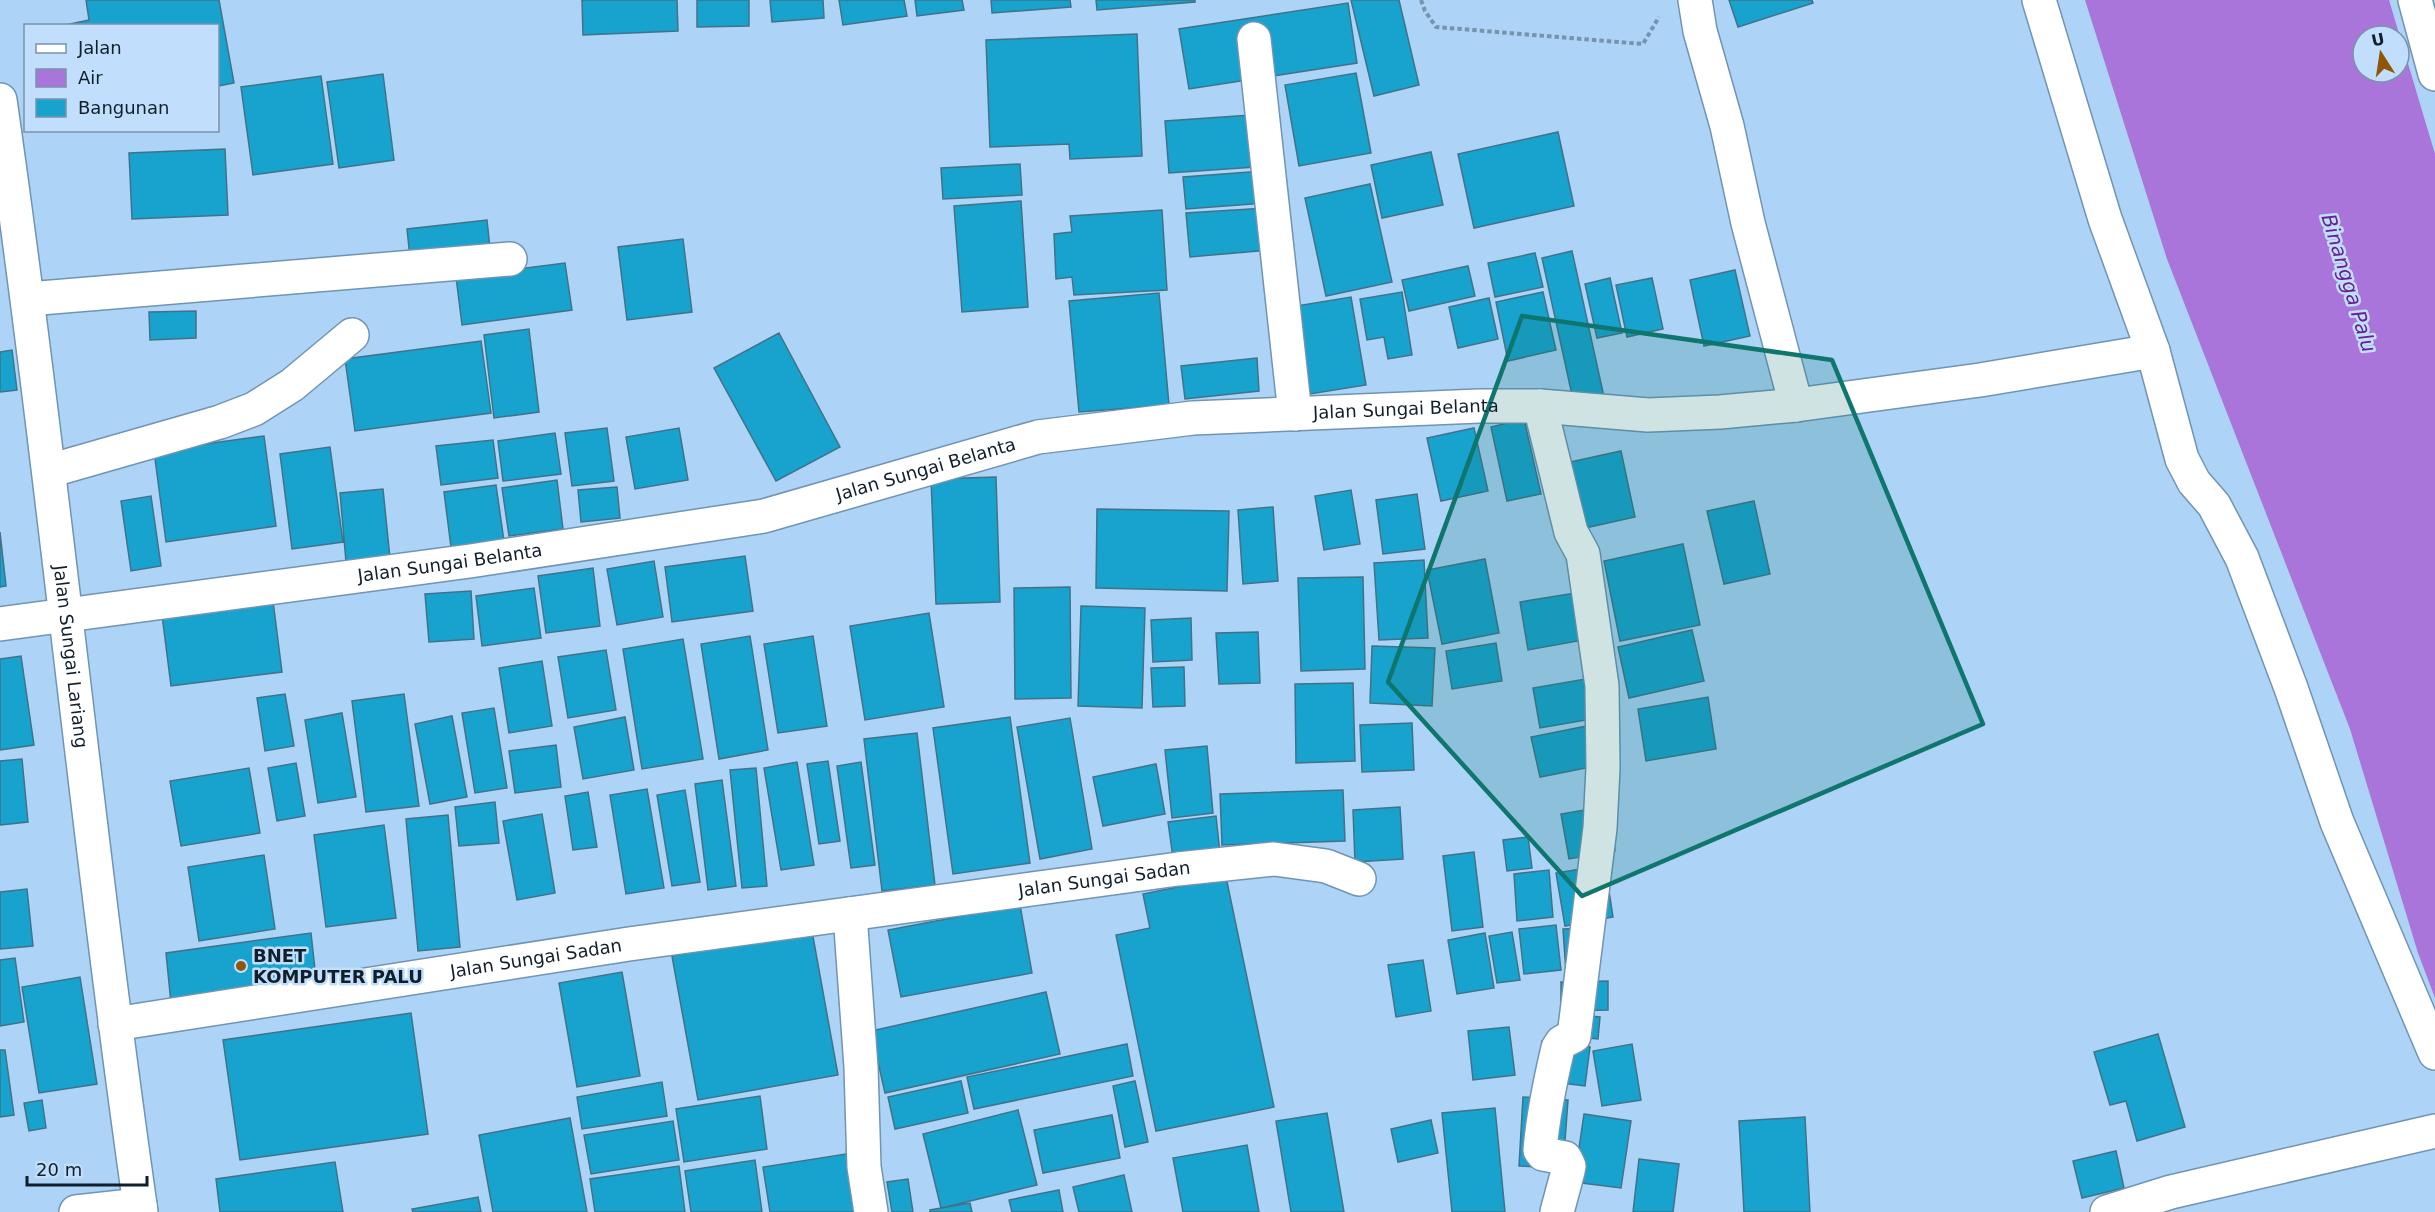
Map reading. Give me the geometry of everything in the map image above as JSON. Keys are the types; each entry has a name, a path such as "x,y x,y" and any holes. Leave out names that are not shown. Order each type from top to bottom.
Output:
{"street":[{"path":"1695,0 1700,31 1727,126 1748,223 1796,405"},
{"path":"2039,0 2104,219 2153,351 2182,459 2194,482 2214,505 2242,558 2291,688 2337,822 2435,1053"},
{"path":"2415,0 2435,74"},
{"path":"1254,39 1295,414"},
{"name":"Jalan Sungai Lariang","path":"0,100 28,299 64,615 115,1024 141,1208"},
{"path":"28,299 510,259"},
{"path":"49,471 220,422 254,409 292,385 352,335"},
{"name":"Jalan Sungai Belanta","path":"0,624 470,561 764,516 1038,437 1193,418 1479,406 1540,406 1648,415 1720,412 1796,405 1980,380 2153,351"},
{"path":"1540,406 1573,539 1580,545 1584,554 1602,686 1603,768 1600,828 1581,991 1574,1036 1562,1042 1558,1048 1547,1092 1541,1133 1540,1150 1543,1154 1565,1158 1569,1166 1557,1212"},
{"name":"Jalan Sungai Sadan","path":"115,1024 629,944 1178,869 1274,859 1326,866 1359,879"},
{"path":"850,914 861,1067 864,1167 871,1212"},
{"path":"2107,1212 2171,1192 2435,1131"},
{"path":"76,1212 141,1208"}],"path":[{"path":"1421,0 1425,11 1436,27 1643,44 1664,9"}],"highlighted area":[{"path":"1522,316 1832,360 1983,724 1582,896 1388,682"}],"water":[{"name":"Binangga Palu","path":"2085,0 2389,0 2396,24 2351,24 2351,84 2411,84 2411,74 2435,154 2435,998 2418,953 2350,729 2167,259"}],"building":[{"path":"86,0 219,0 234,83 219,86 219,24 70,24 89,20"},
{"path":"582,0 677,0 678,31 583,35"},
{"path":"697,0 749,0 749,26 697,27"},
{"path":"770,0 823,0 824,18 772,22"},
{"path":"839,0 904,0 907,16 843,25"},
{"path":"915,0 962,0 964,10 917,16"},
{"path":"991,0 1070,0 1071,7 992,13"},
{"path":"1096,0 1195,0 1195,2 1097,10"},
{"path":"1351,0 1399,0 1419,85 1374,96"},
{"path":"1729,0 1812,0 1813,3 1738,27"},
{"path":"1348,3 1357,63 1189,89 1179,29"},
{"path":"1137,34 1142,156 1070,159 1069,144 990,147 986,40"},
{"path":"1356,73 1371,153 1299,166 1285,85"},
{"path":"383,74 394,160 339,168 327,82"},
{"path":"321,76 333,164 253,175 241,87"},
{"path":"1251,115 1255,167 1169,173 1165,121"},
{"path":"1558,132 1574,206 1474,228 1458,154"},
{"path":"225,149 228,215 132,219 129,153"},
{"path":"1431,152 1443,205 1382,218 1371,165"},
{"path":"1020,164 1022,195 943,199 941,168"},
{"path":"1263,171 1265,203 1186,209 1183,177"},
{"path":"1370,184 1392,282 1326,296 1305,198"},
{"path":"1021,201 1028,307 962,312 954,206"},
{"path":"1266,208 1269,250 1190,257 1186,213"},
{"path":"1162,210 1167,290 1074,295 1072,277 1056,279 1054,234 1072,232 1070,216"},
{"path":"487,220 490,248 410,258 407,229"},
{"path":"683,239 692,312 627,320 618,247"},
{"path":"1572,251 1604,397 1574,404 1542,258"},
{"path":"1535,253 1543,287 1495,297 1488,263"},
{"path":"565,263 572,310 462,325 456,277"},
{"path":"1468,266 1475,296 1409,311 1402,280"},
{"path":"1735,270 1750,336 1704,346 1690,280"},
{"path":"1610,278 1622,333 1597,338 1585,284"},
{"path":"1652,278 1663,329 1627,337 1616,285"},
{"path":"1402,292 1412,355 1388,359 1384,337 1367,340 1360,299"},
{"path":"1543,292 1556,350 1508,361 1496,302"},
{"path":"1159,293 1169,405 1079,412 1069,301"},
{"path":"1351,297 1366,385 1310,394 1296,306"},
{"path":"1489,298 1498,339 1458,348 1449,307"},
{"path":"196,311 196,338 150,340 149,312"},
{"path":"529,329 539,412 494,418 484,335"},
{"path":"779,333 840,447 776,481 714,368"},
{"path":"481,341 491,413 355,431 345,359"},
{"path":"12,350 17,390 0,392 0,352"},
{"path":"1257,358 1259,391 1185,399 1181,366"},
{"path":"1524,419 1541,494 1507,501 1491,427"},
{"path":"607,428 614,481 572,486 565,433"},
{"path":"679,428 688,480 635,489 626,437"},
{"path":"1474,428 1488,491 1441,501 1427,438"},
{"path":"555,433 561,474 503,481 498,441"},
{"path":"264,436 276,526 166,542 154,451"},
{"path":"493,440 498,478 441,485 436,446"},
{"path":"330,447 343,542 292,549 280,454"},
{"path":"1621,451 1635,517 1585,528 1570,462"},
{"path":"996,477 1000,602 936,604 931,479"},
{"path":"557,480 563,529 509,536 502,488"},
{"path":"496,485 505,548 452,555 444,492"},
{"path":"617,487 620,518 581,522 578,490"},
{"path":"383,489 391,568 347,573 340,493"},
{"path":"1351,490 1360,544 1324,550 1315,496"},
{"path":"1417,494 1425,549 1383,554 1376,500"},
{"path":"151,496 161,566 131,571 121,501"},
{"path":"1754,501 1770,574 1724,584 1707,511"},
{"path":"1273,507 1278,581 1243,584 1238,510"},
{"path":"1097,509 1229,511 1227,591 1096,588"},
{"path":"0,532 6,586 0,587"},
{"path":"1683,544 1700,625 1620,641 1604,561"},
{"path":"745,556 753,611 672,622 665,567"},
{"path":"1485,559 1499,633 1442,644 1427,570"},
{"path":"1424,560 1428,638 1379,640 1374,563"},
{"path":"654,561 663,617 617,625 607,569"},
{"path":"593,568 600,626 546,633 538,576"},
{"path":"1363,577 1365,669 1301,671 1298,578"},
{"path":"1070,587 1071,698 1015,699 1014,588"},
{"path":"534,588 541,638 482,646 476,596"},
{"path":"471,591 474,639 429,642 425,594"},
{"path":"1581,592 1589,639 1528,650 1520,602"},
{"path":"273,601 282,672 171,686 162,615"},
{"path":"1081,606 1145,608 1142,708 1078,706"},
{"path":"929,613 944,707 865,720 850,626"},
{"path":"1191,618 1192,660 1153,662 1151,620"},
{"path":"1692,630 1704,681 1629,698 1618,647"},
{"path":"1258,632 1260,683 1219,684 1216,633"},
{"path":"750,636 768,750 719,759 701,644"},
{"path":"813,636 827,726 778,733 764,644"},
{"path":"683,639 703,759 642,769 623,649"},
{"path":"1496,643 1502,681 1452,689 1446,651"},
{"path":"1372,646 1435,648 1432,706 1370,703"},
{"path":"606,650 616,710 568,718 558,657"},
{"path":"21,656 34,745 0,750 0,659"},
{"path":"542,661 552,726 509,733 499,668"},
{"path":"1184,667 1185,706 1153,707 1151,668"},
{"path":"1591,678 1598,718 1540,728 1533,688"},
{"path":"1353,683 1355,761 1296,763 1295,684"},
{"path":"285,694 294,746 265,751 257,698"},
{"path":"404,694 419,806 366,812 352,701"},
{"path":"1708,697 1716,749 1646,761 1638,709"},
{"path":"494,708 507,788 475,793 462,713"},
{"path":"342,713 356,797 318,803 305,720"},
{"path":"452,716 467,797 430,804 415,724"},
{"path":"625,717 634,770 583,779 574,727"},
{"path":"1010,717 1030,863 953,874 933,728"},
{"path":"1070,718 1092,849 1040,859 1017,727"},
{"path":"1412,723 1414,770 1362,772 1360,725"},
{"path":"1597,724 1606,764 1540,777 1531,737"},
{"path":"917,733 935,885 882,891 864,739"},
{"path":"556,745 561,787 515,793 509,751"},
{"path":"1207,746 1213,813 1172,818 1165,750"},
{"path":"22,759 28,822 0,825 0,761"},
{"path":"828,761 840,841 819,844 807,764"},
{"path":"797,762 814,865 781,870 764,768"},
{"path":"861,762 875,865 851,868 837,766"},
{"path":"296,763 305,816 277,821 268,768"},
{"path":"1156,764 1165,814 1103,826 1093,777"},
{"path":"249,768 260,833 181,846 170,781"},
{"path":"756,768 767,886 742,888 730,770"},
{"path":"722,780 736,886 708,890 695,784"},
{"path":"647,789 664,888 626,894 610,795"},
{"path":"685,790 700,882 672,886 657,795"},
{"path":"1343,790 1345,841 1222,845 1220,794"},
{"path":"588,792 597,847 573,850 565,796"},
{"path":"495,802 499,843 459,846 455,807"},
{"path":"1607,806 1615,851 1569,859 1561,814"},
{"path":"1400,807 1403,859 1355,862 1353,810"},
{"path":"542,814 555,893 517,900 503,821"},
{"path":"448,815 460,947 418,951 406,819"},
{"path":"1216,816 1220,853 1173,858 1168,822"},
{"path":"384,825 396,918 326,927 314,835"},
{"path":"1528,837 1532,868 1507,871 1503,840"},
{"path":"1474,852 1483,927 1452,931 1443,856"},
{"path":"264,855 275,929 199,941 188,867"},
{"path":"1605,865 1613,917 1565,926 1556,873"},
{"path":"1549,870 1553,917 1517,921 1514,874"},
{"path":"1226,877 1274,1107 1156,1131 1116,935 1150,928 1143,894"},
{"path":"27,889 33,946 0,949 0,892"},
{"path":"1020,905 1032,973 901,997 888,930"},
{"path":"1556,925 1561,970 1524,974 1519,929"},
{"path":"1585,928 1566,973 1563,929"},
{"path":"812,931 838,1075 698,1100 672,956"},
{"path":"1512,932 1520,980 1497,983 1489,936"},
{"name":"BNET KOMPUTER PALU","path":"311,933 316,979 171,1003 166,953"},
{"path":"1485,933 1494,988 1457,994 1448,940"},
{"path":"15,958 24,1022 0,1026 0,960"},
{"path":"1423,960 1431,1011 1396,1017 1388,965"},
{"path":"622,972 640,1076 577,1087 559,983"},
{"path":"80,977 97,1084 39,1093 22,987"},
{"path":"1608,981 1608,1010 1561,1011 1561,982"},
{"path":"1046,992 1060,1054 885,1093 871,1031"},
{"path":"411,1013 428,1134 240,1160 223,1040"},
{"path":"1569,1014 1600,1017 1598,1039 1567,1036"},
{"path":"1509,1027 1515,1075 1473,1080 1468,1031"},
{"path":"2158,1034 2185,1127 2137,1141 2126,1101 2110,1105 2094,1052"},
{"path":"1542,1041 1590,1047 1585,1086 1538,1080"},
{"path":"1127,1044 1133,1076 974,1109 967,1077"},
{"path":"1632,1044 1641,1100 1602,1106 1593,1051"},
{"path":"0,1050 5,1050 14,1115 0,1117"},
{"path":"961,1081 968,1113 895,1129 888,1097"},
{"path":"1135,1081 1148,1142 1125,1147 1113,1086"},
{"path":"662,1082 667,1116 582,1129 577,1097"},
{"path":"760,1096 767,1149 684,1162 676,1109"},
{"path":"1523,1097 1568,1100 1563,1168 1519,1166"},
{"path":"42,1100 46,1128 29,1131 24,1103"},
{"path":"1495,1108 1505,1212 1452,1212 1442,1113"},
{"path":"1018,1110 1037,1185 941,1208 923,1134"},
{"path":"1327,1113 1344,1212 1291,1212 1276,1121"},
{"path":"1584,1114 1631,1121 1621,1188 1574,1182"},
{"path":"1112,1115 1120,1158 1043,1173 1034,1130"},
{"path":"1805,1117 1810,1212 1744,1212 1739,1121"},
{"path":"570,1118 587,1212 493,1212 479,1135"},
{"path":"1431,1120 1438,1153 1398,1162 1391,1129"},
{"path":"673,1121 679,1160 591,1174 584,1135"},
{"path":"1247,1145 1259,1212 1183,1212 1173,1158"},
{"path":"2116,1151 2124,1188 2082,1198 2073,1161"},
{"path":"852,1153 861,1212 770,1212 763,1167"},
{"path":"1639,1159 1679,1164 1673,1212 1633,1212"},
{"path":"755,1160 762,1212 691,1212 685,1171"},
{"path":"335,1162 343,1212 220,1212 216,1179"},
{"path":"679,1166 685,1212 595,1212 590,1179"},
{"path":"1124,1175 1132,1212 1079,1212 1073,1187"},
{"path":"908,1179 913,1212 892,1212 887,1182"},
{"path":"1059,1190 1063,1212 1012,1212 1009,1200"},
{"path":"478,1197 481,1212 413,1212 412,1209"},
{"path":"970,1203 972,1212 930,1212 930,1210"}],"place":[{"name":"BNET KOMPUTER PALU","path":"241,966"}]}
